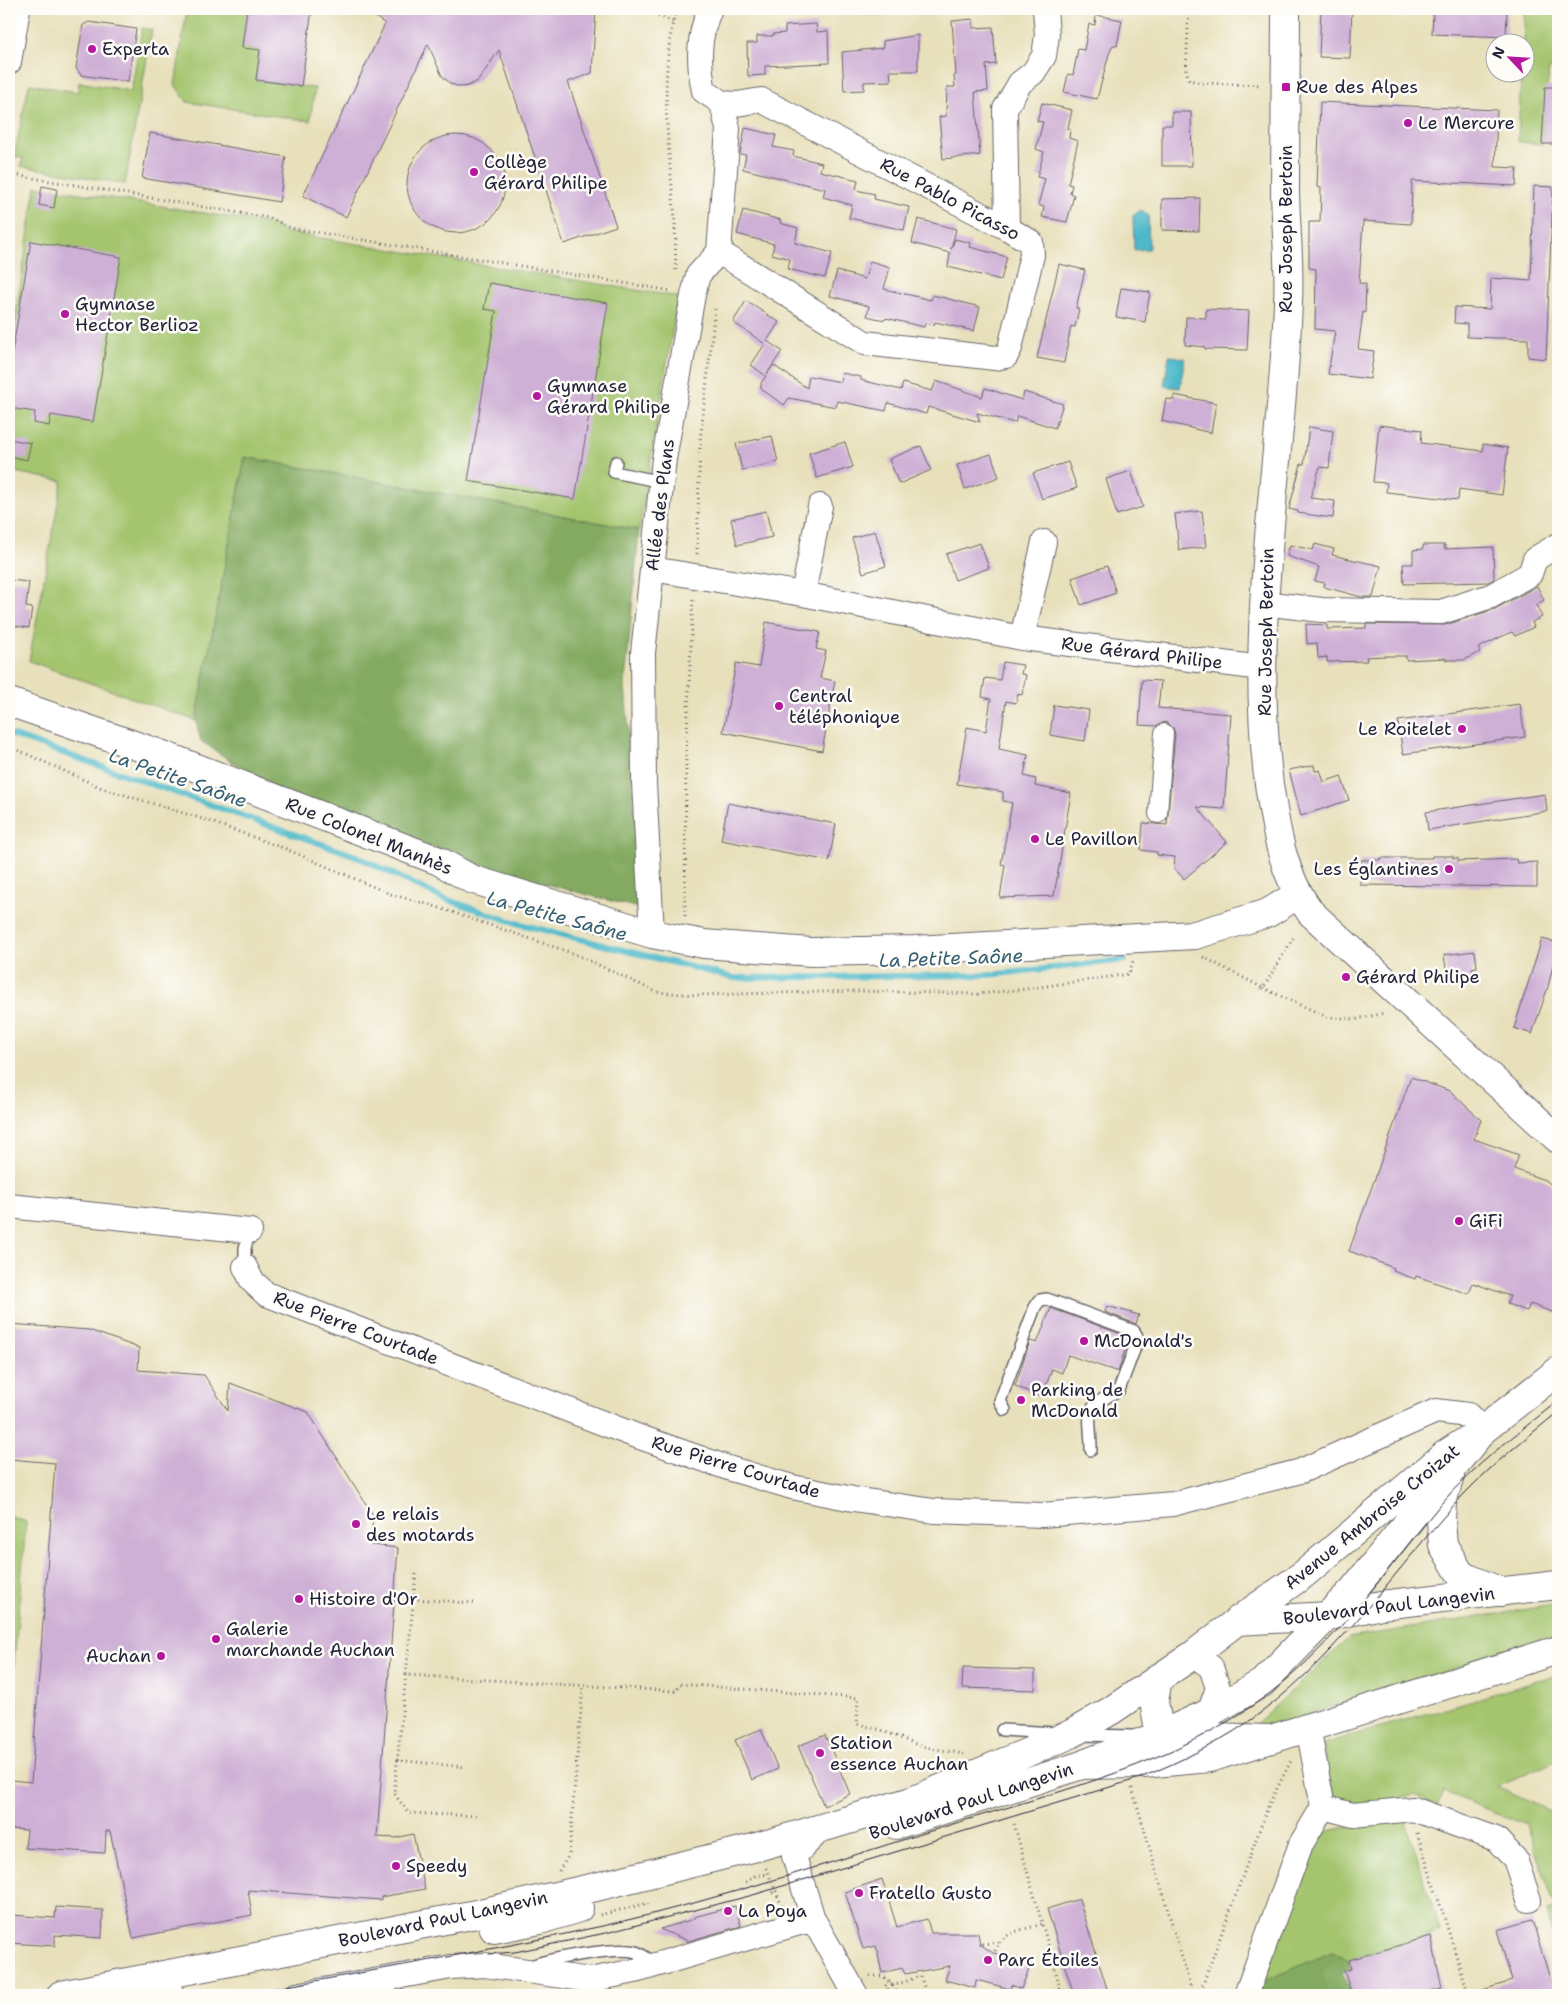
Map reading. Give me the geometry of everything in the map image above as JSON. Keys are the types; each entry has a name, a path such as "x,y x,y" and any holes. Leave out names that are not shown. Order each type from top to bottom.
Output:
{"street":[{"path":"9,62 18,9"},
{"path":"710,9 701,29 700,73 704,91 722,103 728,129 719,252"},
{"path":"1007,228 1005,109 1020,83 1033,73 1044,56 1047,35 1045,9"},
{"name":"Rue Joseph Bertoin","path":"1286,9 1285,192 1288,300 1282,414 1269,512 1263,603 1262,668 1263,716 1271,798 1283,856 1297,895 1311,913 1558,1139"},
{"name":"Rue Pablo Picasso","path":"719,252 865,343 995,358 1006,356 1010,348 1032,255 1031,242 1007,228 761,100 737,104 722,103"},
{"name":"Allée des Plans","path":"652,934 644,783 642,653 662,482 674,402 698,275 719,252"},
{"path":"803,594 820,506"},
{"path":"1022,638 1044,542"},
{"path":"1263,603 1322,610 1441,612 1491,596 1530,574 1535,559 1558,545"},
{"name":"Rue Gérard Philipe","path":"652,569 803,594 1022,638 1262,668"},
{"name":"Rue Colonel Manhès","path":"9,702 163,755 439,861 471,879 652,934 704,944 811,952 914,950 1195,935 1268,913 1297,895"},
{"path":"1158,814 1164,733"},
{"path":"9,1206 250,1231"},
{"name":"Rue Pierre Courtade","path":"245,1267 252,1281 266,1294 634,1435 792,1487 853,1499 934,1511 1042,1515 1173,1504 1301,1471 1436,1412 1468,1415 1483,1430"},
{"name":"Avenue Ambroise Croizat","path":"1237,1621 1304,1574 1446,1454 1483,1430 1558,1371"},
{"name":"Avenue Ambroise Croizat","path":"1082,1765 1160,1735 1209,1713 1262,1683 1330,1616 1483,1430"},
{"name":"Avenue Ambroise Croizat","path":"1454,1466 1442,1502 1443,1546 1461,1575 1501,1592"},
{"name":"Boulevard Paul Langevin","path":"61,1995 476,1914 600,1886 821,1829 912,1801 1071,1734 1112,1710 1193,1656 1237,1621 1330,1616 1381,1605 1558,1585"},
{"name":"Boulevard Paul Langevin","path":"168,1994 540,1920 572,1909 759,1873 794,1856 873,1833 1082,1765 1143,1764 1210,1758 1558,1650"},
{"path":"1193,1656 1211,1667 1218,1688 1209,1713"},
{"path":"1158,1678 1154,1702 1160,1735"},
{"path":"1246,1995 1300,1844 1323,1807 1308,1727"},
{"name":"Boulevard Paul Langevin","path":"1160,1735 1267,1739"},
{"path":"1323,1807 1353,1815 1409,1809 1496,1839 1515,1859 1529,1900"},
{"name":"Boulevard Paul Langevin","path":"794,1856 821,1829"},
{"path":"794,1856 803,1922 856,1995"},
{"path":"296,1995 390,1986 451,1967 476,1966 523,1970 590,1980 635,1971 803,1922"}],"lane":[{"path":"616,462 614,472 662,482"},
{"path":"245,1267 245,1248 250,1231"},
{"path":"1005,1410 1000,1401 1034,1307 1040,1300 1048,1299 1134,1331 1137,1336 1137,1342 1119,1390 1098,1400 1090,1410 1088,1422 1091,1450"},
{"path":"1002,1730 1071,1734 1160,1735"}],"path":[{"path":"651,9 655,14 673,22"},
{"path":"676,9 666,75 666,139 674,212 676,274"},
{"path":"1189,9 1186,70 1189,80 1202,83 1268,85"},
{"path":"9,174 270,218 291,228 676,292 676,283"},
{"path":"686,916 686,754 696,576 700,441 715,306"},
{"path":"1263,988 1328,1017 1357,1019 1386,1013"},
{"path":"416,1574 394,1793 408,1813 479,1816"},
{"path":"413,1598 474,1604"},
{"path":"406,1675 675,1691 680,1684 858,1698 857,1724 881,1730 920,1746 972,1755"},
{"path":"554,1877 569,1855 583,1685"},
{"path":"1199,1995 1270,1804 1308,1727"},
{"path":"397,1760 465,1767"},
{"path":"1132,1788 1193,1995"},
{"path":"1409,1809 1469,1995"},
{"path":"1014,1824 1060,1987 1058,1995"},
{"path":"759,1873 777,1891 786,1917 803,1922"},
{"path":"772,1893 777,1891"},
{"path":"592,1917 648,1903 649,1908"},
{"path":"996,1951 998,1942 1004,1936 1042,1924"},
{"path":"982,1944 998,1942"},
{"path":"893,1986 920,1976 926,1995 933,1995"},
{"path":"893,1995 885,1986 890,1982 899,1995"},
{"path":"1051,1995 1060,1987"}],"green space":[{"path":"187,9 247,9 242,47 260,50 256,80 315,88 310,121 187,102 175,85"},
{"path":"1524,9 1558,9 1558,69 1549,69 1542,144 1518,142 1521,82 1534,82 1534,32 1524,32"},
{"path":"142,28 152,30 125,184 21,166 23,158 14,157 29,84 78,92 79,82 131,91"},
{"path":"36,186 272,224 285,232 678,297 639,530 245,457 196,721 29,661 62,481 9,471 9,356"},
{"path":"245,457 639,530 625,685 642,909 493,870 273,789 201,741 196,721"},
{"path":"9,1516 26,1522 9,1724"},
{"path":"1558,1604 1558,1637 1267,1727 1255,1725 1349,1638"},
{"path":"1558,1675 1558,1760 1497,1787 1558,1815 1558,1954 1547,1911 1556,1908 1526,1825 1444,1792 1438,1806 1415,1795 1363,1806 1346,1802 1328,1789 1323,1744"},
{"path":"1404,1815 1440,1931 1431,1936 1349,1960 1258,1995 1313,1839 1323,1832"},
{"path":"1332,1952 1349,1960 1351,1969 1342,1972 1345,1980 1354,1977 1350,1987 1352,1995 1258,1995 1264,1981"}],"water":[{"path":"1140,210 1148,214 1149,249 1134,250 1133,215"},
{"path":"1169,356 1185,358 1180,388 1164,386"}],"building":[{"path":"247,9 312,10 301,86 256,80 260,50 242,48"},
{"path":"365,9 596,9 592,73 568,82 616,226 564,244 499,50 478,81 461,87 451,84 442,76 428,44 346,217 303,196 385,24"},
{"path":"1321,9 1352,9 1350,58 1319,57"},
{"path":"1433,9 1507,9 1506,32 1484,32 1484,36 1432,34"},
{"path":"1096,15 1122,20 1117,46 1113,45 1109,54 1097,99 1064,92 1068,74 1073,75 1078,49 1084,50 1089,24 1095,25"},
{"path":"973,19 973,28 993,27 996,64 986,65 988,91 975,92 980,155 943,159 939,117 946,116 947,87 955,87 954,76 956,75 952,21"},
{"path":"89,22 136,29 128,82 81,75 76,68 83,25"},
{"path":"816,24 817,32 828,31 829,63 765,66 765,75 748,76 747,43 757,43 757,36 773,36 773,34 785,33 785,26"},
{"path":"918,35 918,71 890,71 891,81 864,82 864,90 844,91 842,52 883,48 883,41"},
{"path":"1545,87 1558,87 1558,144 1542,144"},
{"path":"1320,102 1497,110 1495,167 1517,168 1516,186 1412,181 1411,224 1363,221 1359,283 1366,284 1365,313 1363,312 1358,349 1374,351 1370,379 1328,374 1335,331 1315,329 1316,269 1309,268 1309,222 1320,222 1321,188 1317,187"},
{"path":"1042,103 1072,110 1068,128 1070,129 1069,138 1078,141 1068,184 1072,185 1070,193 1074,195 1067,222 1042,217 1044,207 1038,205 1045,179 1037,177 1044,152 1036,149 1043,122 1037,121"},
{"path":"1172,112 1191,112 1192,166 1162,166 1162,125 1172,125"},
{"path":"745,128 776,135 773,147 794,151 793,156 822,163 820,171 858,180 856,190 875,194 874,199 909,207 904,230 849,218 852,205 823,197 825,189 743,169 746,155 740,154"},
{"path":"150,133 286,157 279,202 142,178"},
{"path":"456,135 475,139 490,150 501,165 505,184 501,203 490,218 475,229 456,233 437,229 422,218 411,203 407,184 411,165 422,150 437,139"},
{"path":"42,186 57,189 54,208 39,205"},
{"path":"1534,186 1553,187 1546,359 1528,357 1528,339 1467,337 1467,324 1454,323 1455,307 1490,309 1491,278 1531,281"},
{"path":"1200,198 1199,231 1162,230 1162,199"},
{"path":"743,210 781,220 780,223 798,228 795,243 832,253 825,278 788,269 790,259 772,254 774,244 737,234"},
{"path":"918,219 956,229 951,249 955,239 971,243 970,247 1007,257 1001,280 948,267 950,253 912,243"},
{"name":"Gymnase Hector Berlioz","path":"31,241 121,257 93,422 51,415 49,426 34,423 35,412 9,408 9,371"},
{"path":"870,261 890,267 884,289 931,300 933,295 980,307 974,331 935,322 934,325 925,323 924,327 886,318 885,320 875,318 867,316 869,306 830,296 837,271 865,279"},
{"path":"1059,264 1085,270 1076,308 1079,309 1075,327 1071,326 1064,363 1037,358"},
{"name":"Gymnase Gérard Philipe","path":"489,283 608,303 575,499 468,481 496,311 484,309"},
{"path":"1121,288 1150,292 1145,322 1116,317"},
{"path":"746,301 779,322 767,341 782,351 767,374 773,365 807,388 809,376 841,382 842,373 901,390 903,383 932,391 936,381 982,397 985,388 1022,400 1024,392 1063,404 1055,428 1017,416 1015,423 977,413 980,422 928,407 926,414 888,403 886,411 837,401 836,407 789,398 784,405 761,389 761,383 766,376 751,365 765,344 733,322"},
{"path":"1206,309 1249,311 1247,350 1205,349 1205,347 1185,345 1186,317 1206,318"},
{"path":"1174,395 1216,403 1211,433 1162,421 1166,399 1174,400"},
{"path":"1379,425 1422,430 1421,443 1483,451 1483,444 1508,448 1502,495 1459,489 1458,500 1386,492 1387,483 1373,482"},
{"path":"1309,427 1333,431 1329,468 1320,467 1310,498 1335,501 1333,518 1298,513 1298,511 1289,509 1301,464 1304,464"},
{"path":"772,436 778,462 742,470 736,444"},
{"path":"9,439 31,443 27,460 9,456"},
{"path":"845,442 853,467 817,478 809,453"},
{"path":"921,446 931,470 899,484 889,459"},
{"path":"991,454 999,477 965,489 957,465"},
{"path":"1068,462 1077,488 1042,499 1033,473"},
{"path":"1131,471 1143,507 1117,515 1106,479"},
{"path":"766,511 772,537 737,545 731,519"},
{"path":"1202,511 1206,547 1179,550 1175,514"},
{"path":"875,531 886,566 863,573 852,538"},
{"path":"980,543 989,568 955,580 946,554"},
{"path":"1315,544 1334,549 1332,555 1381,566 1373,597 1362,597 1324,587 1325,583 1315,581 1319,567 1287,556 1290,545 1313,550"},
{"path":"1423,545 1445,545 1444,549 1493,547 1494,579 1488,582 1404,584 1403,564 1413,564 1413,550 1423,549"},
{"path":"1107,566 1116,593 1081,605 1072,578"},
{"path":"9,580 29,582 26,607 32,608 29,628 9,625"},
{"path":"1537,586 1544,600 1536,605 1542,617 1532,622 1534,627 1515,636 1512,632 1505,635 1478,648 1480,652 1464,660 1446,660 1446,658 1406,660 1406,656 1384,656 1366,657 1367,661 1327,662 1327,657 1318,658 1317,643 1307,644 1306,624 1327,625 1327,629 1366,628 1366,624 1445,625 1495,609"},
{"name":"Central téléphonique","path":"766,622 820,632 816,649 826,651 820,678 835,681 822,751 723,732 736,663 759,667"},
{"name":"Le Pavillon","path":"1003,662 1023,665 1021,674 1026,675 1022,695 1018,694 1016,703 1006,701 999,749 1028,755 1024,776 1036,779 1035,786 1071,793 1054,896 1000,898 1005,865 1001,864 1012,803 1003,801 1003,792 957,784 967,727 986,731 991,699 982,697 985,678 1000,680"},
{"path":"1142,680 1161,681 1158,708 1231,714 1224,809 1197,807 1227,842 1184,879 1174,868 1175,857 1157,855 1157,852 1141,850 1143,823 1167,825 1175,734 1173,728 1165,722 1156,726 1139,725"},
{"name":"Le Roitelet","path":"1520,704 1525,737 1403,754 1398,721"},
{"path":"1054,705 1089,710 1085,741 1050,735"},
{"path":"1314,765 1315,771 1320,770 1324,782 1341,776 1349,800 1301,816 1289,770"},
{"path":"1545,794 1547,811 1428,830 1426,812"},
{"path":"728,803 836,824 829,861 721,840"},
{"name":"Les Églantines","path":"1432,856 1453,856 1453,858 1458,858 1458,861 1516,859 1517,863 1537,862 1537,887 1360,885 1361,860 1432,858"},
{"path":"1542,939 1558,943 1548,987 1532,1034 1514,1028"},
{"path":"1475,951 1477,967 1472,968 1473,978 1448,982 1444,955"},
{"name":"GiFi","path":"1411,1077 1450,1091 1481,1120 1474,1139 1519,1155 1514,1169 1547,1181 1558,1191 1558,1314 1530,1304 1527,1311 1507,1304 1510,1296 1473,1283 1469,1294 1416,1276 1415,1279 1393,1271 1394,1268 1349,1251"},
{"path":"1107,1306 1139,1315 1136,1324 1105,1312"},
{"name":"McDonald's","path":"1051,1308 1129,1337 1118,1372 1068,1355 1062,1373 1052,1369 1042,1397 1015,1386 1030,1341 1037,1343"},
{"name":"Galerie marchande Auchan","path":"9,1324 89,1330 139,1348 138,1370 204,1375 228,1411 230,1383 308,1412 373,1515 371,1545 398,1548 377,1837 396,1838 413,1834 425,1889 381,1897 381,1900 248,1890 252,1915 133,1938 110,1831 106,1831 105,1853 25,1848 27,1830 9,1829 10,1780 31,1782 55,1463 9,1459"},
{"path":"963,1668 1035,1670 1035,1690 962,1688"},
{"path":"761,1729 778,1769 752,1780 735,1740"},
{"path":"825,1735 850,1794 824,1806 798,1746"},
{"path":"882,1879 897,1927 927,1919 931,1933 978,1933 980,1944 993,1953 1032,1962 1021,1989 1011,1985 1010,1989 976,1980 975,1988 945,1980 950,1966 905,1974 902,1968 882,1973 876,1946 863,1949 845,1892"},
{"path":"1079,1899 1109,1995 1074,1995 1047,1909"},
{"path":"735,1906 741,1926 688,1941 660,1929 694,1919 694,1917"},
{"path":"56,1907 103,1910 102,1938 55,1935 55,1946 9,1943 10,1915 55,1918"},
{"path":"1532,1920 1555,1995 1480,1995 1479,1991 1512,1981 1497,1930"},
{"path":"1431,1936 1442,1988 1427,1992 1428,1995 1352,1995 1344,1971 1351,1969 1349,1960"}],"waterway":[{"name":"La Petite Saône","path":"9,734 356,856 442,898 516,923 734,978 989,975 1125,960"}],"tram line":[{"path":"239,1995 515,1944 607,1925 694,1903 781,1878 1077,1786 1158,1757 1197,1739 1234,1718 1270,1693 1294,1673 1360,1604 1453,1490 1497,1450 1558,1401"},
{"path":"489,1954 515,1952 610,1932 753,1895 1140,1778 1204,1749 1249,1721 1292,1687 1344,1635 1464,1494 1522,1441 1558,1412"}],"place":[{"name":"Experta","path":"92,49"},
{"name":"Rue des Alpes","path":"1286,87"},
{"name":"Le Mercure","path":"1408,123"},
{"name":"Collège Gérard Philipe","path":"474,172"},
{"name":"Gymnase Hector Berlioz","path":"65,314"},
{"name":"Gymnase Gérard Philipe","path":"537,396"},
{"name":"Central téléphonique","path":"779,706"},
{"name":"Le Roitelet","path":"1462,729"},
{"name":"Le Pavillon","path":"1035,839"},
{"name":"Les Églantines","path":"1449,869"},
{"name":"Gérard Philipe","path":"1346,977"},
{"name":"GiFi","path":"1459,1221"},
{"name":"McDonald's","path":"1084,1341"},
{"name":"Parking de McDonald","path":"1021,1400"},
{"name":"Le relais des motards","path":"356,1524"},
{"name":"Histoire d'Or","path":"299,1599"},
{"name":"Galerie marchande Auchan","path":"216,1639"},
{"name":"Auchan","path":"161,1656"},
{"name":"Station essence Auchan","path":"820,1753"},
{"name":"Speedy","path":"396,1866"},
{"name":"Fratello Gusto","path":"859,1893"},
{"name":"La Poya","path":"728,1911"},
{"name":"Parc Étoiles","path":"988,1960"}]}
